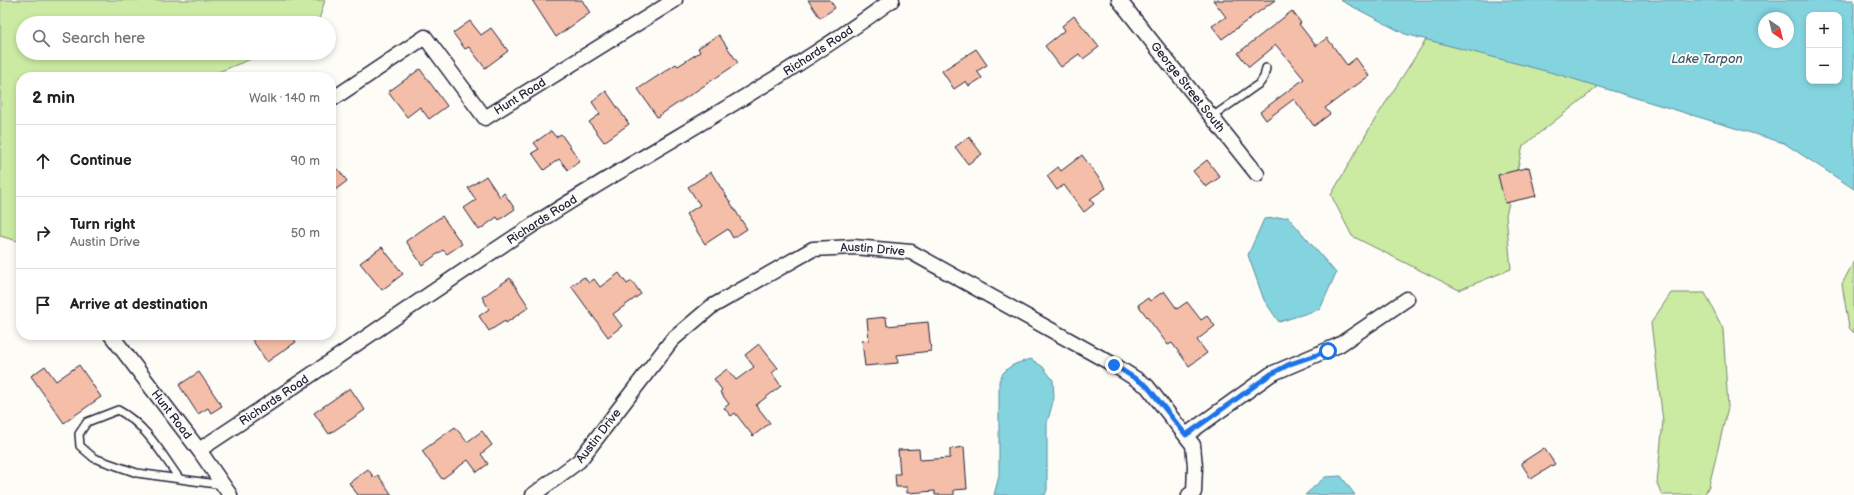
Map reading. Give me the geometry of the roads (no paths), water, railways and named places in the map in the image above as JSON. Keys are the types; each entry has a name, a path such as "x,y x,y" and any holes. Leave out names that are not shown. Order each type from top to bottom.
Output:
{"street":[{"name":"Hunt Road","path":"336,97 425,37 485,118 675,0"},
{"name":"Richards Road","path":"199,450 535,224 782,74 842,36 892,0"},
{"name":"George Street South","path":"1119,0 1257,174"},
{"name":"Austin Drive","path":"533,495 579,461 672,340 711,307 813,249 854,247 911,252 1107,361 1147,386 1193,445 1195,466 1194,492 1189,495"},
{"path":"1186,435 1271,374 1339,345 1407,298"},
{"name":"Hunt Road","path":"115,340 199,450 227,490"}],"lane":[{"path":"1212,117 1260,83 1264,77 1266,68"},
{"path":"179,478 143,428 129,416 118,410 88,422 79,434 80,446 94,458 138,473 179,478 227,490"}],"water":[{"name":"Lake Tarpon","path":"1340,0 1854,0 1854,189 1784,143 1557,74 1405,34"},
{"path":"1288,217 1336,273 1320,309 1279,322 1264,300 1248,255 1264,219"},
{"path":"1031,359 1043,367 1053,380 1054,398 1047,423 1047,490 1045,495 994,495 999,476 999,381 1004,372 1012,366"},
{"path":"1341,476 1355,495 1305,495 1325,477"}]}
